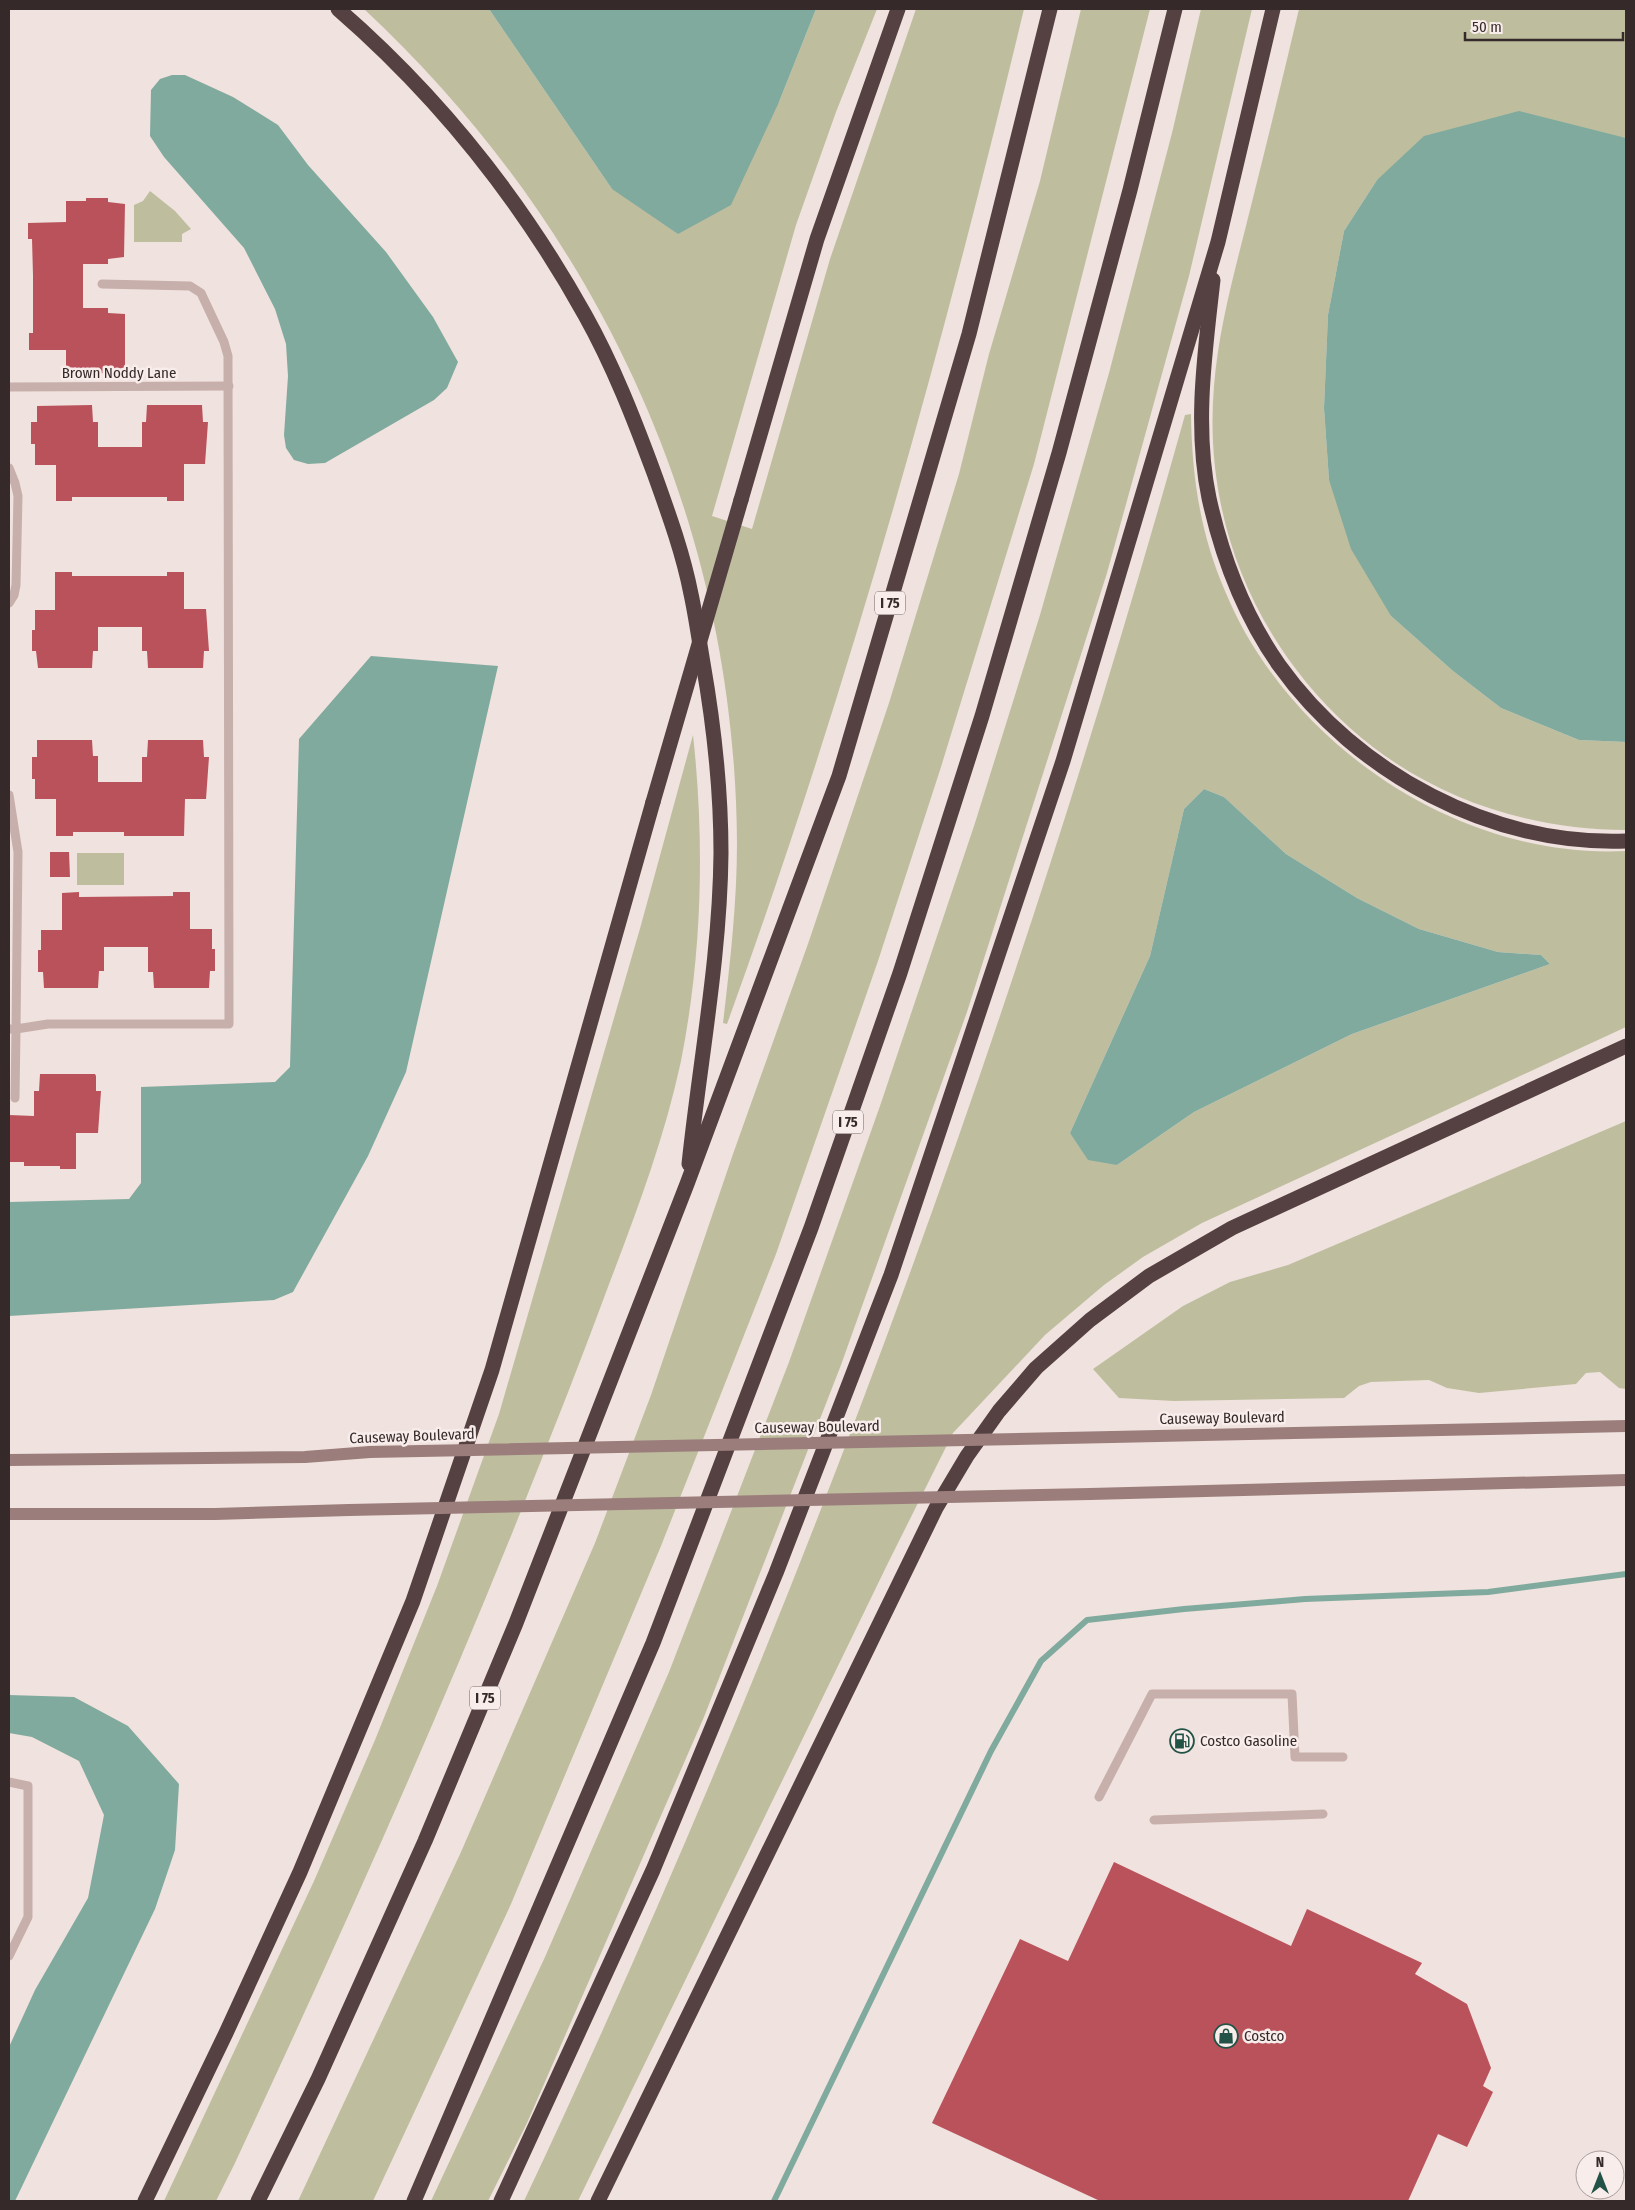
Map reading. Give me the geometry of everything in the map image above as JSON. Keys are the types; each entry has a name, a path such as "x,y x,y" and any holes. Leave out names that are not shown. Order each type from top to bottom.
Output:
{"highway":[{"path":"338,9 384,50 470,145 509,196 548,253 586,316 618,381 671,520 691,592 715,740 720,805 721,855 715,956 695,1103 687,1184"},
{"path":"145,2201 226,2033 296,1881 369,1710 416,1592 495,1361 740,500 817,239 898,9"},
{"name":"I 75","path":"258,2201 318,2079 429,1832 516,1623 687,1184 839,776 969,334 1050,9"},
{"name":"I 75","path":"414,2201 653,1643 811,1228 893,992 982,716 1059,453 1130,190 1175,9"},
{"path":"501,2201 653,1870 776,1573 891,1275 1064,760 1218,242 1273,9"},
{"path":"1218,242 1203,376 1203,450 1208,496 1219,540 1234,582 1252,621 1279,664 1310,703 1346,737 1384,768 1423,791 1463,811 1545,835 1580,840 1626,841"},
{"path":"598,2201 936,1508 967,1456 994,1418 1036,1368 1090,1320 1149,1276 1232,1228 1626,1046"}],"main road":[{"name":"Causeway Boulevard","path":"9,1460 296,1457 370,1452 1626,1426"},
{"path":"9,1514 215,1514 1626,1480"}],"lane":[{"path":"12,1029 48,1024 229,1024 230,386 228,356 224,342 201,293 190,286 102,284"},
{"name":"Brown Noddy Lane","path":"9,387 230,386"},
{"path":"9,468 18,496 13,553 16,590 9,603"},
{"path":"9,794 18,852 12,1029 15,1098"},
{"path":"1099,1796 1152,1694 1292,1694 1295,1757 1343,1757"},
{"path":"9,1782 28,1786 28,1917 13,1941 9,1956"},
{"path":"1154,1820 1323,1814"}],"green space":[{"path":"364,9 489,9 612,189 779,102 816,9 877,9 836,112 796,225 712,516 752,529 830,259 916,9 1024,9 960,265 890,521 812,774 727,1024 723,1023 731,956 737,866 730,724 711,608 680,495 637,387 584,284 521,186 447,94"},
{"path":"1081,9 1150,9 1034,464 941,767 878,961 776,1254 661,1546 511,1904 373,2201 298,2201 461,1852 595,1543 651,1395 733,1154 809,941 889,703 959,474 989,354 1040,181"},
{"path":"1201,9 1252,9 1189,276 1107,573 967,1012 841,1365 704,1717 527,2123 488,2201 431,2201 545,1957 669,1672 789,1362 880,1106 975,823 1040,615 1109,373 1172,133"},
{"path":"1299,9 1626,10 1626,138 1613,136 1377,180 1344,231 1328,315 1324,408 1329,480 1391,616 1453,671 1501,708 1579,740 1626,742 1626,830 1551,824 1514,816 1444,790 1411,773 1380,752 1350,728 1316,693 1286,656 1261,616 1242,573 1227,529 1217,482 1213,435 1216,363 1229,294"},
{"path":"150,191 175,211 191,229 182,234 182,242 134,242 134,205 143,201"},
{"path":"1191,414 1193,460 1199,504 1209,548 1225,591 1253,646 1291,697 1336,743 1386,782 1442,813 1502,836 1563,849 1626,851 1626,1027 1202,1223 1143,1257 1104,1285 1045,1335 953,1433 578,2201 524,2201 623,1984 718,1765 807,1545 892,1322 972,1097 1048,871 1119,644 1185,415","holes":["1204,789 1224,797 1286,854 1357,898 1419,929 1498,952 1541,955 1550,964 1352,1034 1194,1112 1117,1165 1070,1133 1150,956 1184,809"]},
{"path":"693,735 697,776 700,858 697,940 688,1021 675,1089 659,1144 631,1226 590,1336 455,1672 347,1919 235,2163 216,2201 164,2201 314,1881 375,1740 437,1586 499,1414 641,925"},
{"path":"77,853 124,853 124,885 77,885"},
{"path":"1626,1121 1626,1389 1619,1388 1600,1372 1586,1373 1576,1384 1479,1393 1447,1388 1429,1380 1371,1382 1359,1386 1344,1398 1174,1401 1119,1398 1093,1369 1183,1306 1230,1282 1288,1265"}],"water":[{"path":"489,9 816,9 779,102 731,205 678,234 612,189"},
{"path":"172,75 185,75 233,97 278,125 308,165 386,252 433,317 458,362 447,388 434,400 325,463 308,464 294,460 286,448 284,435 288,376 286,344 275,309 244,248 164,157 150,136 151,90 160,79"},
{"path":"1519,111 1626,138 1626,742 1579,740 1501,708 1453,671 1391,616 1351,549 1329,480 1324,408 1328,315 1344,231 1377,180 1424,136"},
{"path":"371,656 498,666 406,1072 368,1156 293,1292 274,1300 9,1316 9,1202 129,1199 141,1183 141,1087 275,1082 290,1067 299,739"},
{"path":"1204,789 1224,797 1286,854 1357,898 1419,929 1498,952 1541,955 1550,964 1352,1034 1194,1112 1117,1165 1088,1160 1070,1133 1150,956 1184,809"},
{"path":"9,1695 74,1697 128,1726 179,1784 175,1850 155,1909 15,2201 9,2201 9,2047 35,1990 88,1898 104,1815 79,1761 32,1737 9,1733"}],"building":[{"path":"86,198 108,198 108,202 125,204 124,257 108,259 108,264 83,264 83,308 108,308 108,313 125,314 125,368 108,369 108,373 87,374 87,370 66,370 66,350 29,350 29,333 33,333 33,275 32,239 28,239 28,223 66,222 66,201 86,201"},
{"path":"92,405 93,422 98,422 98,447 142,447 142,422 146,422 147,405 202,405 203,422 208,422 205,464 184,464 184,501 167,501 167,497 72,497 72,501 56,501 56,465 35,465 35,444 31,444 31,422 37,422 37,406"},
{"path":"55,572 72,572 72,576 167,576 167,572 184,572 184,609 206,609 209,651 204,651 203,668 148,668 147,651 142,651 142,627 98,627 98,651 93,651 92,668 38,668 36,651 32,651 32,630 35,630 35,610 55,610"},
{"path":"37,740 92,740 93,756 98,756 98,782 142,782 142,757 147,757 148,740 203,740 204,757 209,757 206,799 185,799 184,836 124,836 124,832 73,832 73,836 56,836 56,799 35,799 35,779 32,779 32,757 37,757"},
{"path":"50,852 69,852 70,877 50,877"},
{"path":"79,892 79,897 173,896 173,892 190,892 190,929 212,929 212,949 215,949 215,971 210,971 209,988 154,988 153,972 148,972 148,947 104,947 104,971 99,971 98,988 44,988 43,972 38,972 38,950 41,950 41,930 62,930 62,893"},
{"path":"40,1074 95,1074 96,1076 96,1091 101,1091 98,1133 76,1133 76,1169 60,1169 60,1166 24,1166 24,1162 9,1162 9,1115 34,1116 34,1091 39,1091"},
{"name":"Costco","path":"1114,1862 1291,1946 1307,1909 1422,1963 1415,1974 1467,2004 1491,2068 1483,2086 1493,2092 1467,2147 1438,2134 1408,2201 1100,2201 932,2123 1020,1939 1068,1961"}],"waterway":[{"path":"774,2201 991,1751 1041,1661 1087,1620 1184,1609 1305,1599 1488,1592 1626,1574"}],"place":[{"name":"Costco Gasoline","path":"1182,1741"},
{"name":"Costco","path":"1226,2036"}]}
